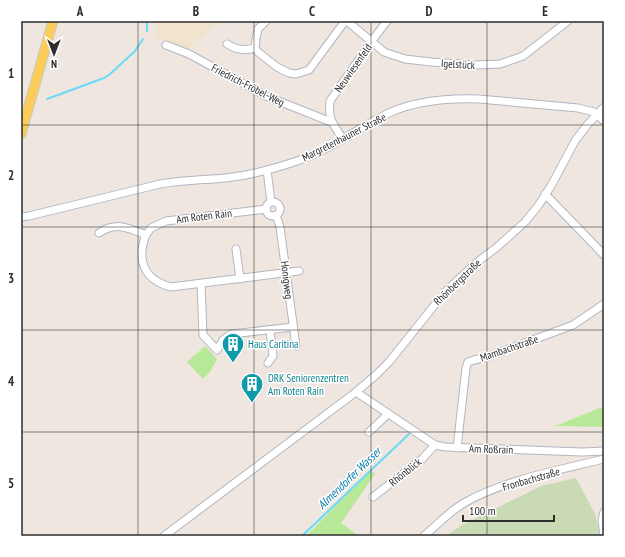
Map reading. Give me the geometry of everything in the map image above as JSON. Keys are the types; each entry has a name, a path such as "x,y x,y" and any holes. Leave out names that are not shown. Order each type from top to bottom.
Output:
{"main road":[{"path":"21,134 53,21"}],"street":[{"path":"227,44 234,49 241,50 255,48 258,29 266,21"},
{"name":"Igelstück","path":"255,48 277,67 289,73 302,73 309,70 346,21 384,52 405,59 476,65 500,64 523,56 560,24 568,21"},
{"name":"Neuwiesenfeld","path":"331,122 329,109 330,100 371,42 388,21"},
{"name":"Friedrich-Fröbel-Weg","path":"166,45 189,54 266,96 331,122"},
{"name":"Margretenhauner Straße","path":"21,217 179,180 225,178 267,170 300,160 325,149 405,107 433,101 479,99 587,109 597,114"},
{"name":"Rhönbergstraße","path":"164,536 356,392 377,374 389,362 444,292 476,263 519,228 531,215 556,177 581,133 604,107"},
{"path":"597,114 604,121"},
{"path":"331,122 343,139"},
{"path":"267,170 271,202"},
{"path":"545,194 604,255"},
{"path":"271,202 277,202 279,204 280,210 276,215 271,215 267,212 267,204 271,202"},
{"name":"Am Roten Rain","path":"146,235 151,228 166,221 266,209"},
{"name":"Honigweg","path":"276,215 280,227 296,346"},
{"path":"99,233 106,228 118,226 146,235 142,244 141,253 143,266 155,281 172,287 299,271"},
{"path":"236,249 240,279"},
{"path":"201,284 203,335 217,350 223,340 231,334 293,327"},
{"name":"Mambachstraße","path":"457,448 466,368 468,362 487,358 573,325 604,304"},
{"path":"268,363 273,356 270,330"},
{"name":"Am Roßrain","path":"356,392 435,445 457,448 582,452 604,451"},
{"path":"369,432 388,414"},
{"name":"Rhönblick","path":"373,497 422,459 435,445"},
{"name":"Fronbachstraße","path":"424,536 462,504 478,496 513,483 604,458"},
{"path":"604,512 602,520 604,536"}],"shaded area":[{"path":"159,21 218,21 189,49 154,36"}],"green space":[{"path":"205,346 217,359 210,372 203,379 187,362"},
{"path":"604,407 604,427 555,426 600,408"},
{"path":"371,470 375,474 341,523 359,536 306,536"},
{"path":"576,478 595,514 600,536 446,536 462,525 541,486"}],"waterway":[{"path":"147,21 147,31"},
{"path":"47,99 109,75 135,51 143,39"},
{"name":"Almendorfer Wasser","path":"302,536 409,434"}],"place":[{"name":"Haus Caritina","path":"233,364"},
{"name":"DRK Seniorenzentren Am Roten Rain","path":"252,404"}]}
